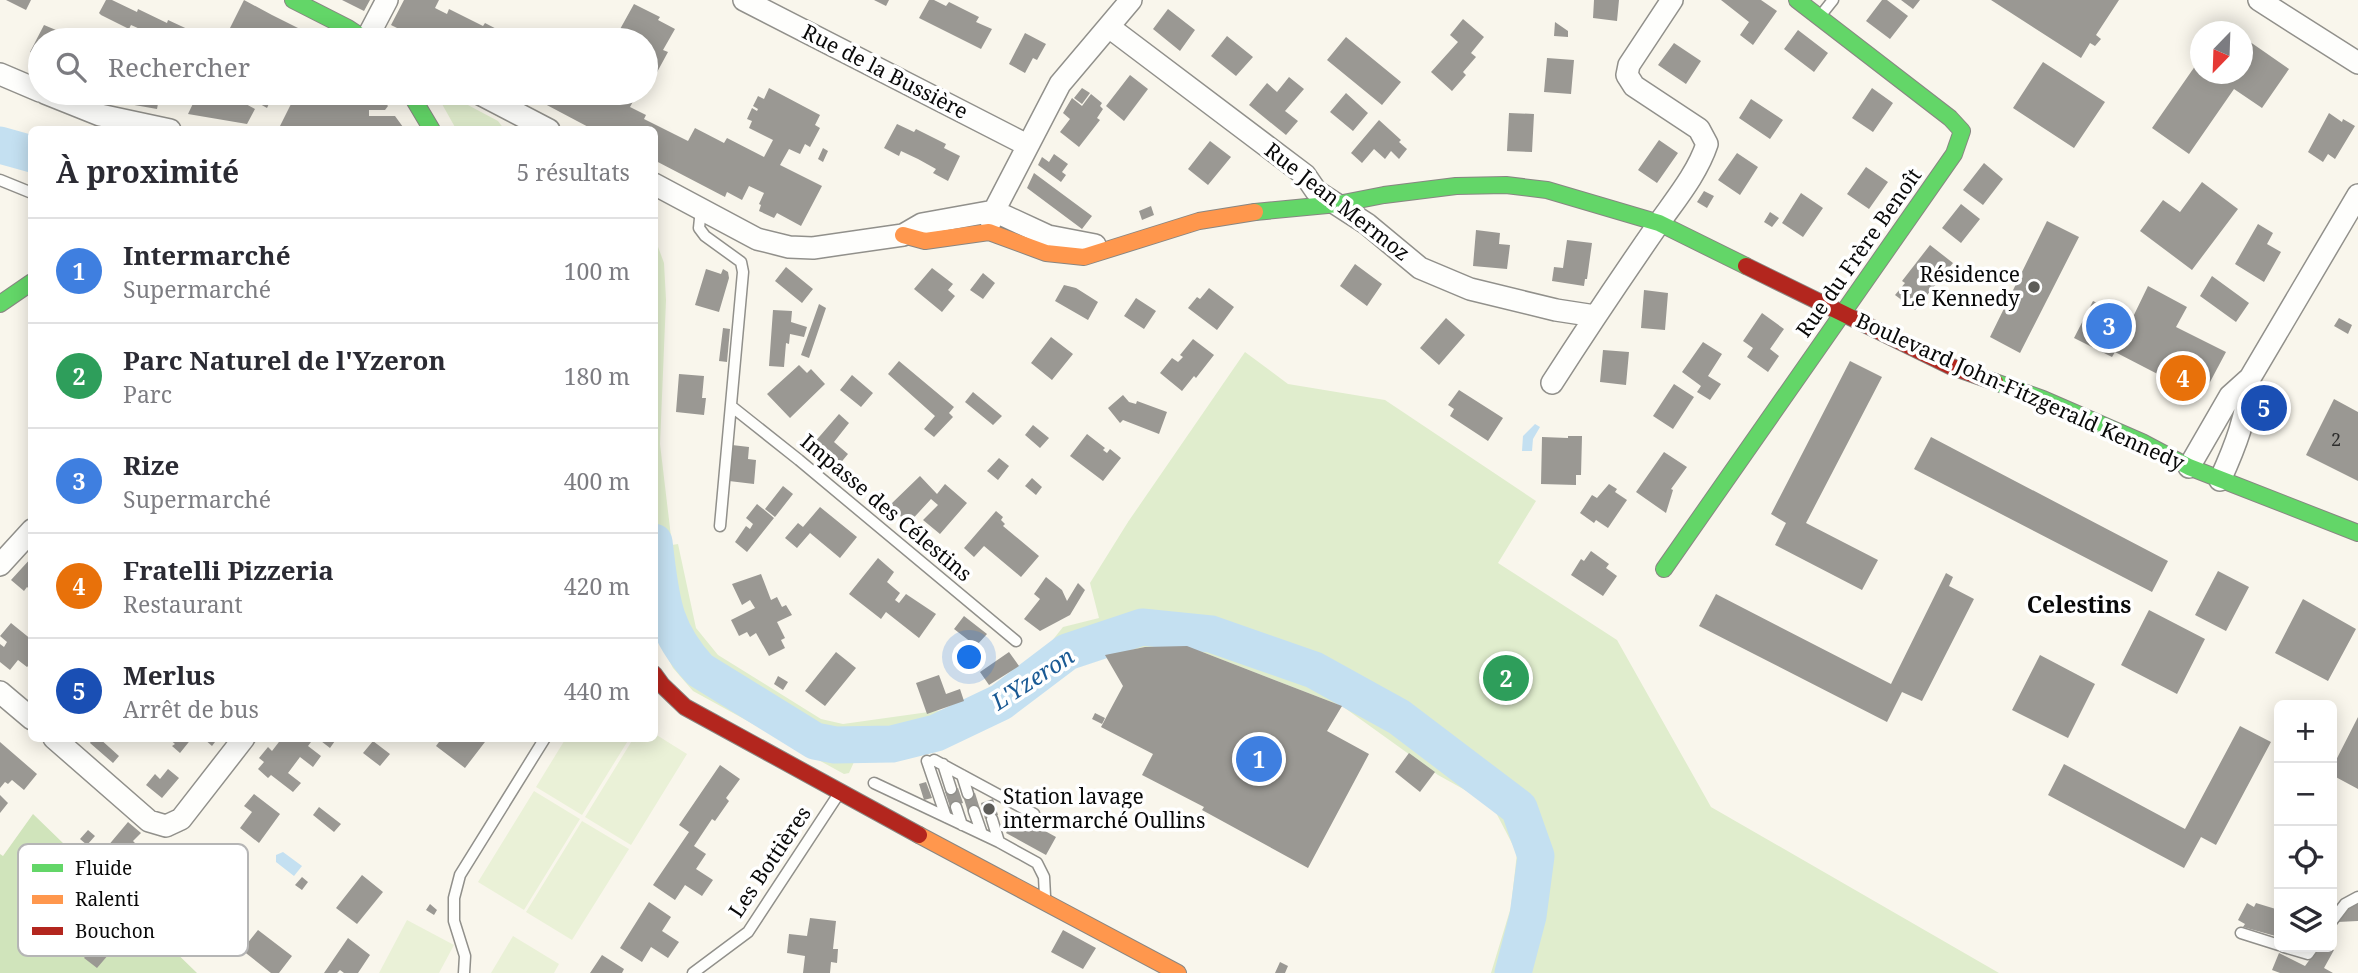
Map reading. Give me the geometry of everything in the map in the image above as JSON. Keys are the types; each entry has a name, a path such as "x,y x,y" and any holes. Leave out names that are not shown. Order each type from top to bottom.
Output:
{"street":[{"path":"293,0 348,28"},
{"path":"372,28 387,0"},
{"name":"Rue de la Bussière","path":"744,0 1027,145"},
{"path":"903,235 925,241 989,232 994,211 1060,84 1131,0"},
{"path":"1552,383 1703,157 1707,144 1699,129 1634,86 1627,75 1629,65 1672,0"},
{"name":"Rue du Frère Benoît","path":"1664,569 1954,154 1960,141 1962,131 1950,118 1797,0"},
{"path":"2259,0 2358,63"},
{"name":"Rue Jean Mermoz","path":"1109,27 1305,175 1316,191 1367,223 1420,268 1470,289 1556,310 1595,316"},
{"path":"0,74 28,86"},
{"path":"75,105 100,115 151,126"},
{"path":"422,105 430,126"},
{"path":"499,105 536,126"},
{"name":"Boulevard John-Fitzgerald Kennedy","path":"989,232 1046,253 1062,257 1084,257 1221,216 1338,204 1456,186 1506,185 1547,190 1659,223 1952,367 2043,398 2142,442 2189,467 2358,533"},
{"path":"658,186 757,239 789,247 813,248 903,235 922,224 994,211"},
{"path":"2189,467 2230,396 2250,378 2358,195"},
{"name":"Boulevard John-Fitzgerald Kennedy","path":"994,211 1048,236 1079,244 1115,247"},
{"path":"0,304 28,285"},
{"path":"2220,480 2238,439 2248,405 2250,378"},
{"path":"0,565 28,534"},
{"path":"658,680 685,707 839,793 1178,973"},
{"path":"0,692 28,716"},
{"path":"59,742 149,821 166,826 181,819 241,742"}],"lane":[{"path":"1820,17 1833,0"},
{"path":"0,180 28,191"},
{"path":"701,209 699,228 705,236 741,262 743,272 720,526"},
{"name":"Impasse des Célestins","path":"730,406 1016,640"},
{"path":"464,973 465,956 454,921 454,898 460,875 543,742"},
{"path":"935,762 1034,814 1033,822"},
{"path":"935,762 951,789"},
{"path":"935,762 946,817"},
{"path":"962,775 968,794"},
{"path":"874,783 999,842 1028,852 1044,877 1046,903"},
{"path":"981,785 986,800"},
{"name":"Les Bottières","path":"693,973 747,932 839,793"},
{"path":"956,807 962,825"},
{"path":"974,811 982,834"},
{"path":"992,819 999,842"},
{"path":"2337,914 2344,904 2358,897"},
{"path":"2241,933 2274,943"}],"green space":[{"path":"443,105 468,105 498,121 502,126 454,126"},
{"path":"658,247 664,263 666,300 660,444 672,545 678,544 696,628 718,655 821,719 843,724 943,710 975,698 1043,652 1063,627 1099,618 1090,583 1128,522 1245,352 1288,384 1385,400 1536,501 1498,563 1617,640 1711,807 1999,973 1491,973 1511,907 1517,853 1492,805 1438,775 1342,706 1187,646 1145,647 1105,655 1069,667 1004,719 924,754 854,762 849,773 844,774 693,691 673,668 658,640"},
{"path":"658,736 687,754 631,845 585,817 631,742 658,742"},
{"path":"564,742 627,742 582,815 536,787"},
{"path":"534,791 580,819 524,910 478,882"},
{"path":"33,814 64,844 18,844 18,956 179,956 197,973 0,973 0,854 3,856"},
{"path":"582,821 629,849 572,940 526,912"},
{"path":"407,920 454,945 439,973 379,973"},
{"path":"513,936 559,964 554,973 491,973"}],"water":[{"path":"1535,424 1540,427 1533,439 1532,451 1522,451 1523,436"},
{"path":"283,852 302,866 294,876 276,862 276,855"}],"building":[{"path":"6,0 31,0 26,10"},
{"path":"106,0 112,0 137,12 138,9 167,23 168,20 185,28 138,28 131,25 127,28 99,13"},
{"path":"244,0 298,28 230,28"},
{"path":"342,0 370,0 364,11"},
{"path":"404,0 439,0 435,8 447,14 449,9 483,26 485,23 495,28 397,28 391,25"},
{"path":"874,0 889,0 886,6"},
{"path":"929,0 946,6 949,2 979,17 976,22 992,29 981,49 919,18"},
{"path":"1594,0 1619,0 1617,21 1593,18"},
{"path":"1721,0 1761,0 1777,11 1753,45 1740,35 1749,22"},
{"path":"1882,0 1887,0 1908,16 1890,39 1866,21"},
{"path":"1901,0 1920,0 1913,9"},
{"path":"1991,0 2119,0 2096,35 2101,39 2095,46 2090,43 2081,58"},
{"path":"634,4 660,17 658,20 675,29 663,50 668,52 658,70 658,28 621,28"},
{"path":"1168,9 1195,30 1180,51 1153,29"},
{"path":"1463,19 1484,37 1471,53 1476,57 1463,72 1466,75 1452,91 1431,72 1458,42 1450,35"},
{"path":"1555,22 1568,31 1568,37 1554,36"},
{"path":"1798,30 1828,53 1814,72 1784,49"},
{"path":"1025,33 1046,44 1037,60 1033,58 1025,73 1009,64"},
{"path":"1227,36 1253,57 1236,76 1211,56"},
{"path":"1346,37 1401,82 1382,105 1327,60"},
{"path":"1674,43 1701,61 1686,84 1658,65"},
{"path":"2253,44 2289,69 2262,108 2234,89 2189,154 2152,128 2190,73 2190,84 2253,84"},
{"path":"1547,58 1574,60 1571,94 1544,92"},
{"path":"2043,62 2105,102 2074,148 2013,108"},
{"path":"1130,75 1148,89 1124,121 1106,106"},
{"path":"1289,77 1304,89 1285,111 1298,121 1286,135 1249,105 1267,83 1277,92"},
{"path":"769,88 820,115 815,125 820,128 810,147 805,144 800,154 789,149 780,165 822,186 801,226 777,213 774,218 759,211 764,193 749,186 742,200 727,192 725,197 658,162 658,126 688,141 695,128 724,143 727,138 764,157 773,140 749,128 752,121 747,119 752,108 757,111 758,109 753,106 758,96 764,99"},
{"path":"1082,88 1090,93 1082,104 1074,98"},
{"path":"1872,88 1893,103 1873,132 1852,118"},
{"path":"1346,93 1368,113 1353,131 1330,112"},
{"path":"1091,94 1102,103 1100,106 1103,109 1097,118 1100,120 1079,147 1060,132 1070,119 1063,113 1072,98 1082,106"},
{"path":"1751,99 1783,120 1770,139 1739,118"},
{"path":"134,105 158,105 157,109"},
{"path":"192,105 248,105 255,109 247,124 188,114"},
{"path":"290,105 387,105 385,110 369,110 369,116 395,116 402,126 280,126"},
{"path":"547,105 631,105 630,107 646,115 644,119 658,126 586,126"},
{"path":"1509,113 1534,114 1532,152 1507,151"},
{"path":"2329,113 2342,122 2343,119 2355,126 2335,159 2328,154 2323,162 2308,152"},
{"path":"1379,120 1407,149 1399,159 1391,151 1385,159 1374,149 1362,163 1351,153"},
{"path":"897,124 914,132 916,129 946,144 944,148 960,156 948,181 933,173 936,169 918,159 901,151 899,156 884,148"},
{"path":"1659,140 1678,153 1657,183 1638,170"},
{"path":"1210,141 1231,157 1208,185 1188,169"},
{"path":"823,148 828,151 823,162 818,159"},
{"path":"1737,153 1758,167 1740,195 1718,180"},
{"path":"1054,154 1068,164 1062,172 1066,175 1061,182 1038,165 1042,157 1049,162"},
{"path":"1984,163 2003,179 1983,205 1963,190"},
{"path":"1866,167 1888,182 1869,209 1847,194"},
{"path":"1034,173 1092,216 1082,229 1027,188"},
{"path":"2202,182 2238,209 2192,270 2140,231 2163,200 2180,212"},
{"path":"1704,191 1714,196 1707,208 1697,202"},
{"path":"1801,193 1823,208 1803,237 1782,223"},
{"path":"1961,204 1980,219 1961,243 1942,228"},
{"path":"1151,206 1154,215 1142,220 1139,211"},
{"path":"1770,212 1779,218 1772,227 1764,222"},
{"name":"Résidence Le Kennedy","path":"2047,221 2079,237 2020,353 1990,337"},
{"path":"2258,224 2273,233 2267,244 2281,252 2264,282 2235,264"},
{"path":"1476,230 1500,233 1499,244 1510,245 1507,269 1473,266"},
{"path":"1567,240 1592,243 1584,286 1552,281 1554,267 1563,268"},
{"path":"1930,245 1953,263 1915,310 1895,295 1905,283 1902,281"},
{"path":"1355,264 1382,284 1367,306 1340,286"},
{"path":"786,267 813,289 802,303 775,281"},
{"path":"932,268 953,284 948,290 955,296 942,312 914,289"},
{"path":"706,269 721,274 723,269 728,272 729,278 719,312 695,305"},
{"path":"983,273 995,283 983,299 970,290"},
{"path":"2212,276 2249,303 2236,322 2200,296"},
{"path":"1064,285 1076,288 1098,302 1088,320 1055,301"},
{"path":"2148,286 2187,307 2176,327 2226,352 2202,397 2115,352 2112,357 2074,338 2093,301 2132,319"},
{"path":"1209,288 1234,307 1217,330 1188,308"},
{"path":"1644,290 1668,293 1665,330 1641,328"},
{"path":"1136,298 1156,311 1144,329 1124,316"},
{"path":"819,304 826,308 809,358 801,355"},
{"path":"773,310 792,311 791,322 807,327 804,337 790,334 789,344 786,343 784,367 769,366"},
{"path":"1762,313 1784,329 1770,349 1779,356 1768,372 1747,357 1753,348 1743,341"},
{"path":"1446,318 1465,335 1439,365 1420,348"},
{"path":"2339,318 2352,325 2348,334 2334,326"},
{"path":"723,328 730,329 727,362 719,361"},
{"path":"1051,337 1073,354 1052,380 1031,363"},
{"path":"1193,339 1214,355 1182,391 1160,373 1172,358 1178,362 1183,357 1180,355"},
{"path":"1703,342 1722,354 1708,376 1721,384 1710,400 1697,392 1701,386 1682,372"},
{"path":"1603,350 1629,352 1626,385 1600,382"},
{"path":"899,361 954,407 949,413 953,417 934,437 924,429 935,416 888,374"},
{"path":"1850,361 1882,377 1806,523 1878,560 1862,590 1775,545 1786,523 1771,514"},
{"path":"799,365 807,373 811,369 825,384 790,418 767,394"},
{"path":"679,374 704,376 704,415 676,412"},
{"path":"852,375 873,393 861,407 840,390"},
{"path":"1674,384 1694,397 1673,429 1653,416"},
{"path":"1459,390 1503,418 1488,441 1450,416 1454,409 1448,405"},
{"path":"973,392 1002,416 993,425 965,402"},
{"path":"1123,395 1129,402 1136,404 1137,401 1167,412 1159,434 1123,420 1120,423 1108,408"},
{"path":"2334,399 2358,412 2358,481 2306,455"},
{"path":"839,414 849,423 834,442 848,454 833,472 807,451"},
{"path":"1033,425 1049,438 1040,448 1025,435"},
{"path":"1087,434 1105,448 1103,450 1107,453 1110,449 1121,458 1103,481 1070,456"},
{"path":"1582,436 1581,475 1576,475 1576,485 1541,484 1542,437"},
{"path":"1931,437 2168,561 2152,592 1914,469"},
{"path":"732,445 749,447 748,459 756,460 754,484 729,481"},
{"path":"1664,452 1687,467 1671,489 1673,490 1666,513 1636,492"},
{"path":"999,458 1009,466 998,480 987,471"},
{"path":"920,476 937,494 945,484 967,503 940,534 923,520 938,505 931,499 908,524 890,505"},
{"path":"1032,478 1042,487 1036,495 1025,486"},
{"path":"1609,484 1627,500 1608,528 1596,520 1594,523 1580,513 1592,495 1597,498"},
{"path":"783,486 793,494 775,517 765,509"},
{"path":"757,504 774,518 747,552 735,542 746,526 750,529 753,524 746,518"},
{"path":"820,507 857,537 840,558 810,533 797,548 785,538 798,523 803,527"},
{"path":"996,511 1003,517 1003,526 1039,556 1021,577 984,546 974,557 964,548"},
{"path":"1591,551 1609,564 1606,568 1617,576 1603,596 1571,575 1581,559 1584,561"},
{"path":"878,558 894,572 887,582 900,593 895,600 899,603 906,594 936,614 919,638 886,612 881,619 849,594"},
{"path":"28,561 28,588 24,591 11,580"},
{"path":"2218,571 2249,587 2226,631 2195,615"},
{"path":"1946,573 1953,577 1949,586 1974,599 1922,701 1902,692 1887,722 1699,626 1716,594 1891,684"},
{"path":"761,574 771,600 777,597 782,607 786,605 792,615 777,622 785,638 781,640 785,648 769,656 756,633 750,637 747,632 739,636 731,620 755,608 750,600 742,605 732,584"},
{"path":"1046,577 1062,590 1067,601 1078,583 1085,590 1070,615 1040,631 1024,619 1040,599 1034,594"},
{"path":"2303,599 2356,629 2328,681 2275,653"},
{"path":"2149,610 2205,639 2177,694 2121,665"},
{"path":"964,616 987,634 976,646 954,629"},
{"path":"11,623 28,637 27,667 18,660 10,670 0,662 0,644 4,647 7,642 0,636"},
{"path":"1187,646 1342,706 1327,731 1369,754 1308,868 1202,810 1204,807 1142,775 1153,754 1101,727 1123,686 1105,655 1145,647"},
{"path":"836,652 856,668 825,706 805,691"},
{"path":"1009,652 1019,666 989,685 980,672"},
{"path":"2040,655 2095,684 2068,738 2012,710"},
{"path":"939,675 946,694 960,689 964,701 927,714 916,683"},
{"path":"778,676 788,682 783,690 774,684"},
{"path":"1095,713 1105,718 1102,724 1092,719"},
{"path":"2358,717 2358,789 2337,778 2337,758"},
{"path":"2240,726 2271,742 2216,845 2201,837 2184,868 2048,795 2064,764 2185,829"},
{"path":"0,742 37,774 24,790 12,780 8,784 5,782 0,788"},
{"path":"103,742 119,756 113,763 90,743"},
{"path":"173,742 189,742 180,753 172,746 175,744"},
{"path":"279,742 311,742 308,746 321,756 313,767 300,757 288,773 301,783 293,792 271,775 268,778 258,769 264,762 259,758 268,747 272,751"},
{"path":"322,742 334,742 330,748"},
{"path":"374,742 390,754 380,766 363,753"},
{"path":"439,742 485,742 465,768 436,746"},
{"path":"1409,753 1435,772 1420,792 1395,772"},
{"path":"720,765 740,779 726,798 729,801 715,821 712,819 694,846 706,854 696,869 713,880 702,896 685,885 675,900 653,885 689,832 679,825"},
{"path":"168,769 179,778 162,798 146,785 155,774 160,779"},
{"path":"926,782 932,798 924,800 919,784"},
{"name":"Station lavage intermarché Oullins","path":"958,788 963,803 950,807 945,792"},
{"name":"Station lavage intermarché Oullins","path":"975,793 980,809 968,812 963,796"},
{"path":"254,794 280,814 259,843 240,828 252,812 244,806"},
{"path":"0,795 8,803 0,813"},
{"name":"Station lavage intermarché Oullins","path":"993,799 998,815 985,819 981,803"},
{"path":"319,807 341,824 334,832 313,815"},
{"path":"1016,815 1056,837 1046,855 1006,833"},
{"path":"128,822 141,833 133,841 136,844 110,844"},
{"path":"88,830 95,836 88,844 80,839"},
{"path":"362,875 383,892 357,924 336,908"},
{"path":"302,877 308,882 302,890 295,885"},
{"path":"649,902 671,917 662,931 679,942 668,958 651,947 642,962 620,948"},
{"path":"2247,903 2254,907 2256,903 2274,908 2274,936 2243,927 2245,924 2238,920"},
{"path":"430,904 437,910 434,915 426,910"},
{"path":"2358,904 2358,921 2337,922 2345,910"},
{"path":"810,918 836,921 833,949 838,949 837,963 831,962 830,973 803,973 805,956 787,953 789,934 807,936"},
{"path":"258,930 292,956 279,973 271,973 248,955 248,942"},
{"path":"1063,930 1096,948 1083,969 1051,952"},
{"path":"348,938 370,955 358,973 344,973 340,970 337,973 324,973"},
{"path":"2315,952 2333,952 2324,968 2333,973 2280,973 2272,970 2279,953 2305,966"},
{"path":"602,955 624,969 622,973 590,973"},
{"path":"86,956 107,956 97,968 84,958"},
{"path":"1280,962 1288,966 1285,973 1275,973"}],"waterway":[{"name":"L'Yzeron","path":"0,145 28,153"},
{"name":"L'Yzeron","path":"658,572 661,595 670,625 677,640 700,670 815,741 835,745 892,744 936,733 1001,702 1067,652 1142,627 1211,634 1314,670 1399,717 1519,808 1536,856 1528,916 1513,973"}],"traffic: fast":[{"path":"293,0 348,28"},
{"path":"1664,569 1954,154 1962,131 1950,118 1797,0"},
{"path":"417,105 430,126"},
{"path":"1255,212 1338,204 1456,186 1506,185 1547,190 1659,223 1746,266"},
{"path":"0,304 28,285"},
{"path":"1995,382 2043,399 2142,442 2189,467 2358,533"}],"traffic: slow":[{"path":"903,235 925,241 989,232 1046,253 1084,257 1199,221 1255,212"},
{"path":"919,835 1178,973"}],"traffic: jam":[{"path":"1746,266 1952,367 1995,382"},
{"path":"658,680 685,707 919,835"}],"place":[{"name":"Résidence Le Kennedy","path":"2034,287"},
{"name":"Rize","path":"2109,326"},
{"name":"Fratelli Pizzeria","path":"2183,378"},
{"name":"Merlus","path":"2264,408"},
{"name":"Parc Naturel de l'Yzeron","path":"1506,678"},
{"name":"Intermarché","path":"1259,759"},
{"name":"Station lavage intermarché Oullins","path":"989,809"}],"district":[{"name":"Celestins","path":"2079,605"}]}
